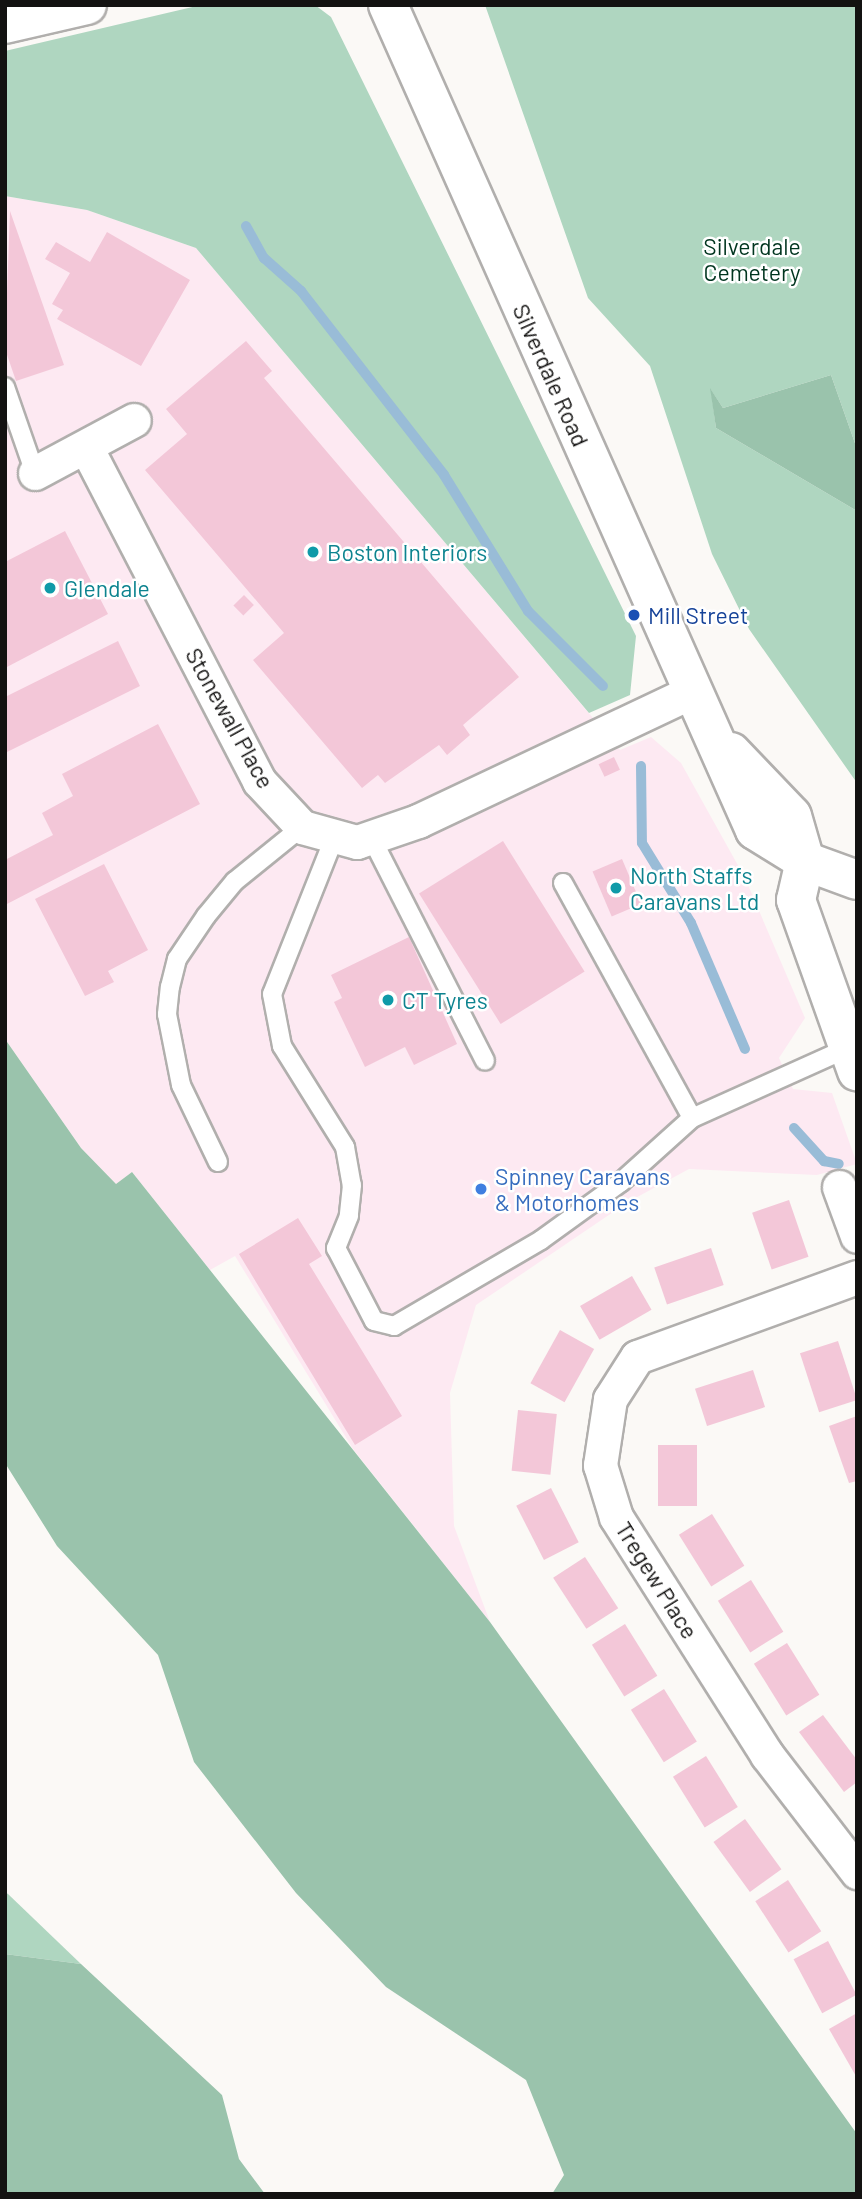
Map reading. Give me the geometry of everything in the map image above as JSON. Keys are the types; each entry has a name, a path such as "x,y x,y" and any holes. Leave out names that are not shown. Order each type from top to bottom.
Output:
{"main road":[{"path":"5,24 87,5"},
{"name":"Silverdale Road","path":"388,5 693,691 719,741 792,816 805,861"},
{"path":"853,1060 796,900 805,861 857,880"}],"street":[{"path":"35,473 134,420"},
{"name":"Stonewall Place","path":"86,447 259,781 302,827"},
{"path":"302,827 357,842 418,821 693,691"},
{"path":"839,1187 857,1236"},
{"name":"Tregew Place","path":"857,1277 637,1357 610,1399 600,1465 616,1517 767,1755 857,1872"}],"lane":[{"path":"7,398 35,473"},
{"path":"218,1162 176,1063 167,1014 174,968 235,881 302,827"},
{"path":"335,836 272,994 282,1046 345,1147 352,1185 349,1216 335,1248 374,1321 394,1326 541,1240 621,1182 692,1118 853,1060"},
{"path":"371,837 485,1061"},
{"path":"563,883 692,1118"}],"shaded area":[{"path":"5,196 87,210 196,248 620,750 651,737 681,763 745,878 805,1018 779,1058 793,1089 832,1093 857,1164 817,1175 689,1169 628,1202 476,1305 450,1393 454,1526 490,1622 353,1449 235,1256 210,1270 132,1172 116,1184 81,1148 5,1039"}],"green space":[{"path":"201,5 315,5 331,17 636,636 630,695 589,713 196,248 87,210 5,196 5,51"},
{"name":"Silverdale Cemetery","path":"485,5 857,5 857,449 831,375 723,408 711,390 716,428 857,511 857,783 749,629 712,554 650,366 588,298"},
{"path":"831,375 857,449 857,511 716,428 710,388 723,408"},
{"path":"5,1039 81,1148 116,1184 132,1172 490,1622 857,2134 857,2194 552,2194 564,2175 526,2080 386,1987 296,1893 194,1762 158,1655 57,1546 5,1463"},
{"path":"5,1892 8,1894 81,1964 5,1954"},
{"path":"5,1954 81,1964 222,2095 239,2159 265,2194 5,2194"}],"building":[{"path":"10,211 64,365 16,381 5,349"},
{"path":"107,232 190,280 141,366 57,319 63,310 52,304 70,273 45,259 56,242 90,262"},
{"name":"Boston Interiors","path":"246,341 272,371 264,378 519,677 463,725 470,735 447,755 439,745 385,783 378,775 362,788 253,660 284,633 145,470 187,434 166,409"},
{"name":"Glendale","path":"65,531 108,614 5,668 5,562"},
{"path":"244,595 254,605 243,616 233,606"},
{"path":"118,641 140,686 5,753 5,697"},
{"path":"158,724 200,804 5,905 5,860 53,835 42,813 73,796 62,774"},
{"path":"614,757 620,770 605,777 599,764"},
{"path":"503,841 585,972 501,1024 419,893"},
{"name":"North Staffs Caravans Ltd","path":"622,859 641,904 612,917 593,872"},
{"path":"104,864 148,950 108,971 114,982 85,996 35,899"},
{"name":"CT Tyres","path":"409,937 457,1044 414,1065 405,1047 365,1067 334,1002 342,998 331,975"},
{"path":"789,1200 809,1257 772,1269 752,1213"},
{"path":"298,1218 322,1256 309,1264 402,1416 355,1445 239,1254"},
{"path":"711,1248 724,1285 667,1304 654,1268"},
{"path":"632,1276 652,1310 600,1340 580,1306"},
{"path":"560,1330 594,1349 565,1402 530,1383"},
{"path":"838,1341 857,1400 819,1412 800,1353"},
{"path":"753,1370 765,1407 707,1426 695,1389"},
{"path":"518,1410 557,1414 550,1475 512,1471"},
{"path":"857,1416 857,1481 849,1483 829,1426"},
{"path":"658,1445 697,1445 697,1506 658,1506"},
{"path":"551,1488 579,1542 544,1560 516,1506"},
{"path":"712,1514 744,1566 711,1586 679,1535"},
{"path":"585,1557 618,1608 586,1629 553,1578"},
{"path":"751,1580 783,1632 750,1652 718,1601"},
{"path":"625,1624 657,1676 624,1696 592,1645"},
{"path":"787,1643 819,1695 786,1715 754,1664"},
{"path":"664,1689 697,1742 664,1762 631,1710"},
{"path":"823,1715 857,1760 857,1782 844,1792 799,1732"},
{"path":"706,1756 738,1807 705,1828 673,1777"},
{"path":"745,1819 781,1869 750,1892 713,1842"},
{"path":"788,1880 821,1931 789,1952 755,1901"},
{"path":"828,1941 857,1995 822,2013 794,1959"},
{"path":"857,2013 857,2078 829,2029"}],"waterway":[{"path":"246,226 264,258 301,291 444,475 528,611 603,686"},
{"path":"641,766 642,843 691,923 745,1049"},
{"path":"794,1128 824,1161 839,1164"}],"place":[{"name":"Boston Interiors","path":"313,552"},
{"name":"Glendale","path":"50,588"},
{"name":"Mill Street","path":"634,615"},
{"name":"North Staffs Caravans Ltd","path":"616,888"},
{"name":"CT Tyres","path":"388,1000"},
{"name":"Spinney Caravans & Motorhomes","path":"481,1189"}]}
